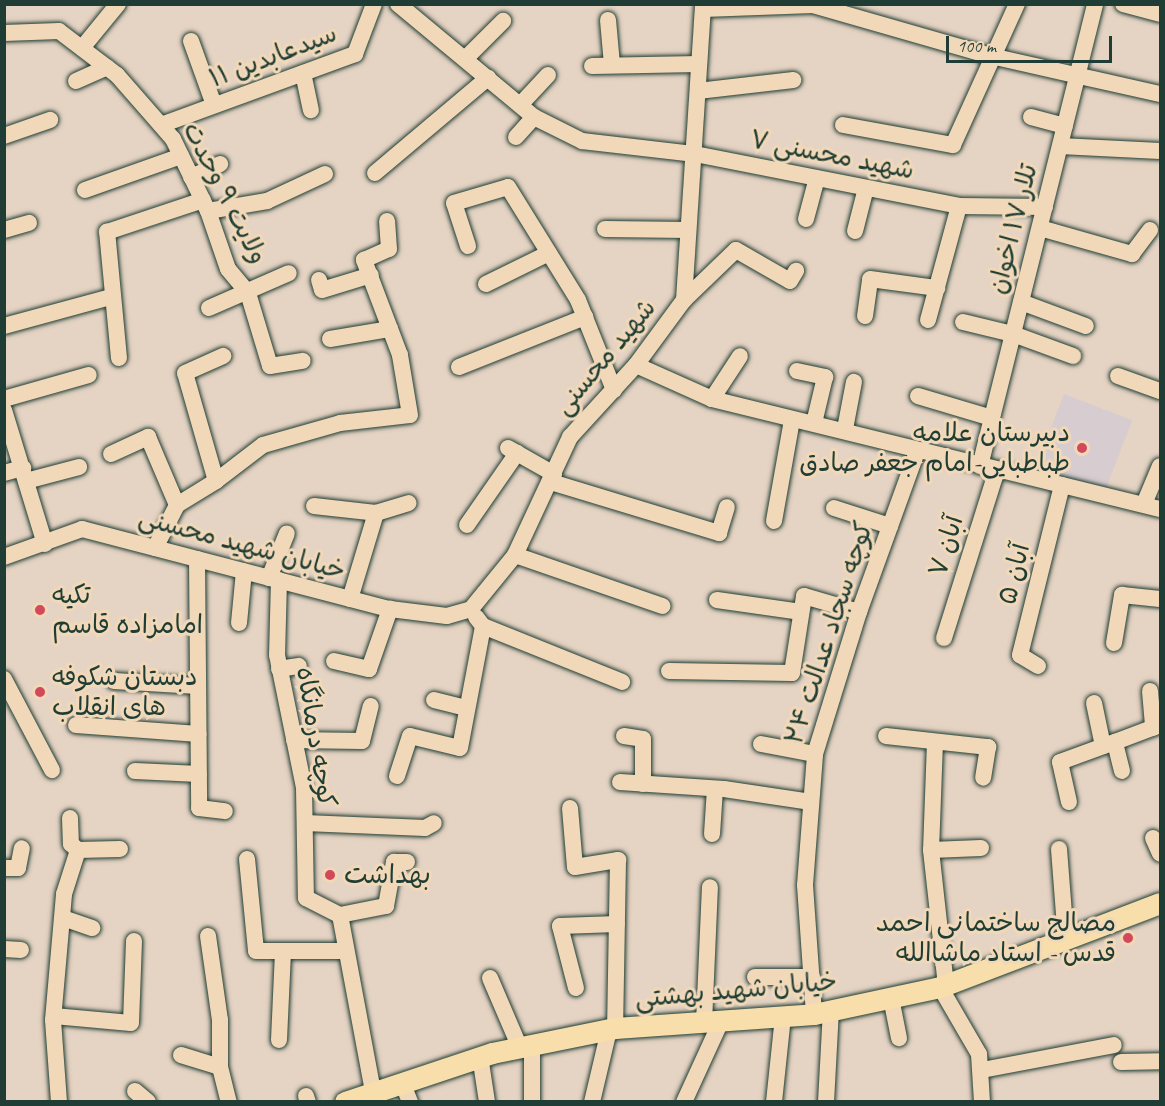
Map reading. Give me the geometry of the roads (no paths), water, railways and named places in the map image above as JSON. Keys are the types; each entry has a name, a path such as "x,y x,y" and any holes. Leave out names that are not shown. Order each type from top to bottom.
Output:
{"main road":[{"name":"خیابان شهید بهشتی","path":"345,1101 480,1056 612,1029 823,1012 943,986 1066,939 1160,907"}],"street":[{"path":"82,48 118,4"},
{"name":"سیدعابدین ۱۱","path":"161,125 355,54 374,4"},
{"name":"شهید محسنی ۷","path":"398,4 534,117 582,141 695,153 959,206 1045,207"},
{"path":"843,125 953,145 991,56 1017,4"},
{"name":"تلار ۱۷ اخوان","path":"989,468 992,418 1095,4"},
{"path":"1123,4 1161,14"},
{"path":"703,7 813,5 991,56 1161,94"},
{"name":"شهید محسنی","path":"471,609 515,555 553,478 570,437 636,365 684,300 703,7"},
{"path":"608,20 612,66"},
{"path":"465,59 503,21"},
{"name":"ولایت ۹ وحدت","path":"4,33 59,31 107,67 161,125 182,156 205,206 228,269 248,293 270,366 303,361"},
{"path":"191,41 214,105"},
{"path":"592,66 699,64"},
{"path":"75,81 107,67"},
{"path":"303,73 311,110"},
{"path":"520,105 548,75"},
{"path":"380,163 488,78"},
{"path":"698,91 793,80"},
{"path":"516,137 534,117"},
{"path":"1031,117 1065,126"},
{"path":"4,136 50,120"},
{"path":"1060,146 1161,151"},
{"path":"86,190 182,156"},
{"path":"191,177 220,164"},
{"path":"119,358 111,297 107,232 205,206 267,201 325,174"},
{"path":"806,219 817,178"},
{"path":"468,246 454,203 508,187 585,317 614,390"},
{"path":"855,231 866,188"},
{"path":"928,320 959,206"},
{"path":"319,279 322,290 367,268 389,249 387,221"},
{"path":"4,230 29,223"},
{"path":"1040,228 1132,254 1150,230"},
{"path":"605,229 688,230"},
{"path":"684,300 736,250 790,281 796,271"},
{"path":"486,284 549,253"},
{"path":"155,548 177,505 216,481 263,445 340,423 410,415 400,355 367,268"},
{"path":"209,308 248,293 289,273"},
{"path":"865,316 870,279 937,288"},
{"path":"4,326 111,297"},
{"path":"1021,302 1086,326"},
{"path":"459,367 585,317"},
{"path":"963,322 1013,334 1073,356"},
{"path":"330,339 390,329"},
{"path":"216,481 184,373 223,356"},
{"path":"712,399 740,357"},
{"path":"636,365 712,399 792,420 845,429 917,452 1153,506 1161,466"},
{"path":"797,371 825,377 814,423"},
{"path":"4,399 89,375"},
{"path":"1118,376 1161,391"},
{"path":"845,429 854,382"},
{"path":"918,396 992,418"},
{"path":"4,410 45,544"},
{"path":"774,521 792,420"},
{"path":"111,454 148,437 177,505"},
{"path":"467,525 512,450 553,478 719,533 727,507"},
{"name":"کوچه سجاد عدالت ۲۴","path":"826,1101 823,1012 812,977 805,885 815,754 859,612 917,452"},
{"path":"4,473 24,475 79,467"},
{"name":"آبان ۷","path":"944,638 989,468"},
{"name":"آبان ۵","path":"1038,666 1020,655 1062,485"},
{"path":"314,506 376,513 408,503"},
{"path":"834,508 890,526"},
{"path":"350,598 376,513"},
{"name":"خیابان شهید محسنی","path":"4,556 45,544 82,529 390,609 447,616 471,609"},
{"path":"274,579 287,533"},
{"path":"515,555 662,606"},
{"path":"197,559 199,808 225,811"},
{"path":"239,623 244,571"},
{"name":"کوچه درمانگاه","path":"274,579 278,662 304,788 306,898 340,915"},
{"path":"1114,643 1122,595 1161,599"},
{"path":"669,671 792,673 804,596 859,612"},
{"path":"717,600 801,612"},
{"path":"334,661 369,669 390,609"},
{"path":"471,609 483,626 622,682"},
{"path":"397,776 410,736 460,748 483,626"},
{"path":"278,662 298,666"},
{"path":"4,679 52,770"},
{"path":"114,681 198,686"},
{"path":"1069,802 1060,762 1156,727 1150,691"},
{"path":"434,700 467,708"},
{"path":"1094,703 1122,771"},
{"path":"294,740 362,741 371,706"},
{"path":"76,725 199,734"},
{"path":"624,736 643,739 643,784"},
{"path":"886,736 988,747 983,778"},
{"path":"935,742 931,850 943,986 979,1054 982,1070 982,1101"},
{"path":"761,744 815,754"},
{"path":"135,771 199,774"},
{"path":"620,782 715,789 811,802"},
{"path":"712,834 715,789"},
{"path":"570,808 575,867 618,860 612,1029 592,1101"},
{"path":"70,818 72,844 78,850 120,849"},
{"path":"305,823 425,828 434,823"},
{"path":"1153,838 1161,854"},
{"path":"4,868 18,868 22,848"},
{"path":"931,850 981,848"},
{"path":"1059,849 1066,939"},
{"path":"59,1101 54,1016 64,894 78,850"},
{"path":"247,859 256,951 344,951"},
{"path":"373,1091 344,951 340,915 386,906 394,862 407,862"},
{"path":"684,1101 712,1022 710,887"},
{"path":"63,918 92,928"},
{"path":"576,988 560,926 617,924"},
{"path":"208,936 218,1008 220,1067 229,1101"},
{"path":"54,1016 131,1023 134,941"},
{"path":"279,1040 283,951"},
{"path":"755,977 812,977"},
{"path":"490,978 526,1047 532,1101"},
{"path":"891,998 899,1038"},
{"path":"774,1101 783,1016"},
{"path":"982,1070 1114,1045"},
{"path":"181,1054 220,1067"},
{"path":"480,1056 487,1101"},
{"path":"1121,1062 1161,1061"},
{"path":"402,1082 410,1101"}],"place":[{"name":"دبیرستان علامه طباطبایی-امام جعفر صادق","path":"1082,448"},
{"name":"تکیه امامزاده قاسم","path":"40,610"},
{"name":"دبستان شکوفه های انقلاب","path":"40,692"},
{"name":"بهداشت","path":"330,875"},
{"name":"مصالح ساختمانی احمد قدس - استاد ماشاالله","path":"1128,938"}]}
